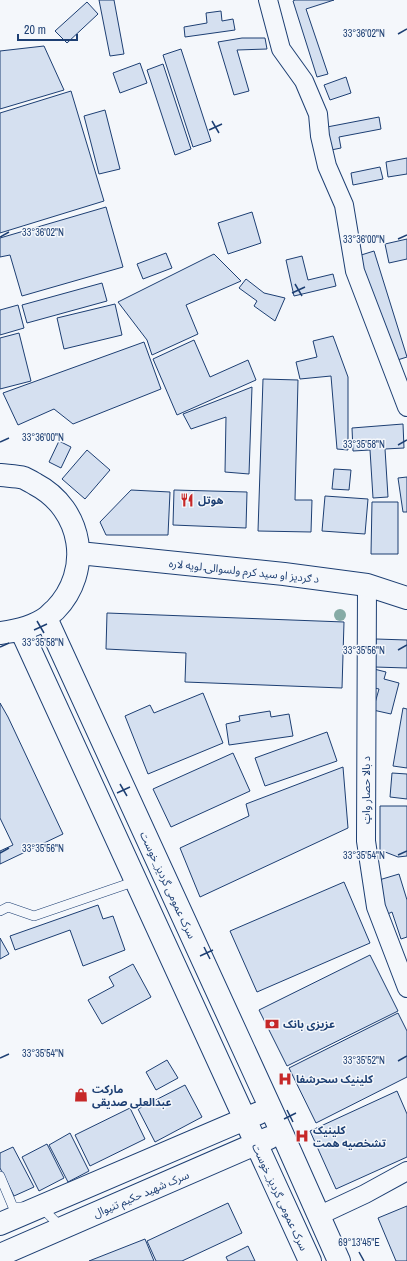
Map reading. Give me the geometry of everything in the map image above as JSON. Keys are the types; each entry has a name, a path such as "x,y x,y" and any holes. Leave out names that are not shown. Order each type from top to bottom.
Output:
{"highway":[{"path":"0,474 24,478 46,490 60,503 64,507 75,529 79,553 75,578 64,600 46,618 22,630 0,633"},
{"name":"د ګردیز او سید کرم ولسوالۍ لویه لاره","path":"79,553 284,574 367,585 407,598"},
{"name":"سرک عمومی گردیز_خوست","path":"46,618 271,1108 339,1261"},
{"name":"سرک عمومی گردیز_خوست","path":"22,630 310,1261"},
{"path":"0,1224 271,1108"},
{"name":"سرک شهید حکیم تنیوال","path":"0,1255 282,1133"}],"street":[{"path":"268,0 281,49 304,81 318,114 320,136 327,166 344,205 355,271 407,407"},
{"name":"د بالا حصار واټ","path":"367,585 366,841 376,907 407,988"},
{"path":"318,1216 365,1194 407,1171"}],"lane":[{"path":"0,911 8,907 34,916 136,881"},
{"path":"0,1176 13,1207 42,1206 62,1228"}],"building":[{"path":"99,0 114,0 124,54 110,56"},
{"path":"334,0 306,9 328,74 317,77 293,1"},
{"path":"87,2 98,14 67,43 55,31"},
{"path":"221,11 222,21 233,19 235,30 185,37 184,27 207,23 206,13"},
{"path":"242,38 265,38 267,49 237,50 249,91 234,95 218,42"},
{"path":"44,46 64,90 0,109 0,51"},
{"path":"181,49 211,141 193,147 163,55"},
{"path":"140,63 147,83 120,93 113,73"},
{"path":"163,64 191,149 175,155 147,70"},
{"path":"346,77 351,93 330,100 324,85"},
{"path":"71,91 104,201 0,233 0,113"},
{"path":"105,110 120,169 99,174 84,116"},
{"path":"379,117 381,129 339,137 341,148 331,150 327,127"},
{"path":"407,158 407,174 388,177 386,162"},
{"path":"380,167 383,179 353,185 351,173"},
{"path":"106,207 123,267 22,296 10,255 0,257 0,238"},
{"path":"252,212 261,243 228,254 218,223"},
{"path":"407,239 407,259 389,263 385,244"},
{"path":"374,251 407,357 391,362 358,256"},
{"path":"166,253 172,268 143,279 137,264"},
{"path":"214,254 241,281 186,305 198,334 152,355 147,340 118,302"},
{"path":"302,256 308,280 333,274 336,286 294,296 286,260"},
{"path":"246,279 264,293 285,298 275,321 254,306 257,301 239,288"},
{"path":"102,283 107,301 27,323 22,305"},
{"path":"115,304 122,335 64,349 57,318"},
{"path":"18,305 24,328 0,335 0,310"},
{"path":"19,333 31,381 0,389 0,338"},
{"path":"333,336 348,377 348,450 337,449 331,376 300,379 296,362 317,357 313,341"},
{"path":"194,340 210,377 248,360 256,380 177,415 153,359"},
{"path":"144,342 161,389 73,424 54,409 18,425 3,393"},
{"path":"263,379 298,380 295,500 312,500 311,532 258,531"},
{"path":"252,387 249,474 225,472 226,417 191,429 183,414"},
{"path":"403,424 404,448 385,449 388,497 373,498 370,450 353,451 352,428"},
{"path":"59,441 71,447 61,468 49,462"},
{"path":"87,450 110,470 85,499 62,479"},
{"path":"334,469 351,470 349,490 332,489"},
{"path":"407,477 407,512 403,512 398,478"},
{"path":"131,490 170,492 168,535 106,535 100,522"},
{"path":"174,490 247,492 246,528 173,525"},
{"path":"325,496 368,499 365,534 322,531"},
{"path":"372,502 398,502 398,554 371,554"},
{"path":"107,613 344,622 342,688 185,682 186,653 106,649"},
{"path":"376,639 407,640 407,668 375,667"},
{"path":"374,669 386,672 384,679 399,683 391,714 373,710 379,689 370,687"},
{"path":"203,693 223,743 148,774 125,716 150,705 154,713"},
{"path":"0,703 63,834 0,864 0,851 13,845 0,818"},
{"path":"403,708 407,709 407,768 393,766"},
{"path":"270,711 271,717 289,714 293,736 229,745 226,724 240,721 239,716"},
{"path":"327,732 337,761 265,786 255,758"},
{"path":"233,753 250,791 171,827 153,789"},
{"path":"343,767 348,828 200,897 180,848 249,816 246,804"},
{"path":"392,773 407,774 407,799 390,797"},
{"path":"380,806 407,806 407,856 398,857 380,850"},
{"path":"399,874 407,900 407,937 401,939 392,912 381,917 379,880"},
{"path":"344,882 370,943 257,992 230,931"},
{"path":"98,905 103,919 113,916 125,950 83,966 70,930 15,950 10,936"},
{"path":"0,938 9,954 0,959"},
{"path":"370,955 398,1011 287,1066 259,1010"},
{"path":"133,964 151,997 102,1024 88,1000 114,986 109,977"},
{"path":"398,1013 407,1031 407,1077 316,1123 289,1068"},
{"path":"167,1060 178,1078 156,1090 146,1072"},
{"path":"185,1085 202,1117 155,1142 138,1109"},
{"path":"397,1091 407,1114 407,1157 336,1189 310,1131"},
{"path":"130,1108 145,1139 90,1166 75,1135"},
{"path":"70,1133 89,1171 68,1182 49,1145"},
{"path":"47,1144 64,1178 39,1191 22,1157"},
{"path":"13,1147 34,1187 14,1196 0,1168 0,1153"},
{"path":"228,1203 242,1233 182,1261 156,1261 147,1241"},
{"path":"407,1206 407,1261 396,1261 378,1218"},
{"path":"145,1239 154,1261 89,1261"},
{"path":"248,1246 255,1261 228,1261 226,1257"}],"place":[{"name":"هوتل","path":"187,500"},
{"name":"عزیزی بانک","path":"272,1024"},
{"name":"کلینیک سحرشفا","path":"285,1079"},
{"name":"مارکت عبدالعلی صدیقی","path":"81,1095"},
{"name":"کلینیک تشخصیه همت","path":"302,1136"}]}
